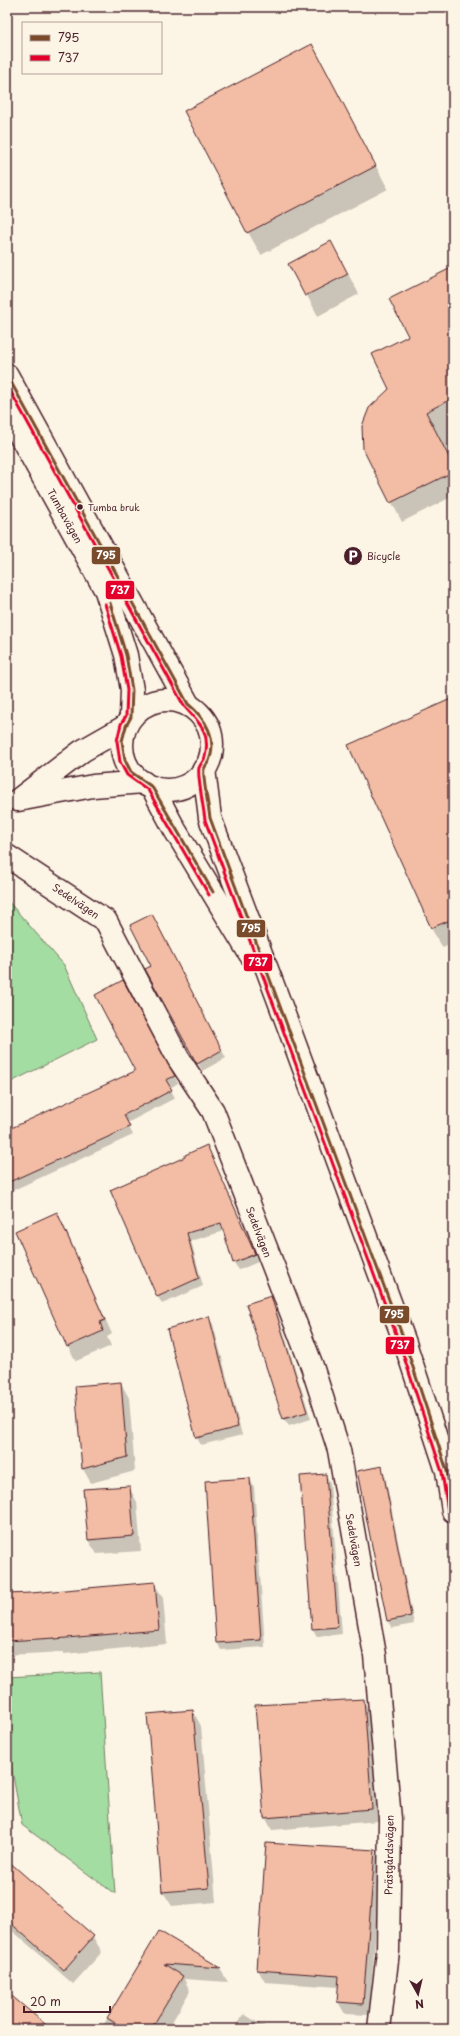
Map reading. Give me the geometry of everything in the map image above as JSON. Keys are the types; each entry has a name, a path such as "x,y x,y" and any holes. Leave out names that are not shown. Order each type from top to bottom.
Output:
{"main road":[{"name":"Tumbavägen","path":"7,375 188,704"},
{"name":"Tumbavägen","path":"7,412 106,591 126,655 132,690 128,722"},
{"path":"172,700 188,704 200,714 206,723 211,738 209,761 193,781 183,787 165,789 147,785 94,786 12,806 82,751 128,722 143,706 156,701 172,700"},
{"path":"128,722 122,741 124,760 131,772 147,785 279,1001"},
{"path":"204,769 210,818 404,1340 450,1470 453,1512"},
{"name":"Sedelvägen","path":"7,856 106,921 178,1058 213,1111 312,1366 339,1450 375,1655 377,1680"},
{"name":"Prästgårdsvägen","path":"377,1680 390,1819 388,1951 379,2029"}],"green space":[{"path":"7,900 64,965 97,1039 7,1084"},
{"path":"100,1672 115,1894 22,1825 7,1743 7,1677"}],"building":[{"path":"312,44 376,166 247,233 184,111"},
{"path":"331,241 348,274 305,296 288,264"},
{"path":"453,267 453,398 426,412 453,465 453,472 390,503 363,449 362,426 369,408 389,389 372,354 408,336 389,299"},
{"path":"453,698 453,919 431,928 348,745"},
{"path":"152,914 222,1050 197,1064 145,969 151,966 130,925"},
{"path":"123,980 175,1076 166,1080 172,1090 124,1115 130,1127 7,1183 7,1130 135,1071 95,995"},
{"path":"207,1145 255,1254 233,1263 221,1223 187,1233 199,1278 157,1297 110,1190 185,1157 185,1155"},
{"path":"57,1212 105,1320 100,1322 103,1331 67,1347 15,1231"},
{"path":"271,1296 307,1412 283,1419 246,1304"},
{"path":"209,1316 238,1427 196,1438 167,1329"},
{"path":"121,1382 127,1457 82,1469 75,1386"},
{"path":"382,1466 411,1616 387,1621 357,1471"},
{"path":"326,1474 338,1627 312,1629 300,1476"},
{"path":"250,1478 261,1640 216,1643 205,1481"},
{"path":"130,1486 134,1536 88,1540 83,1489"},
{"path":"155,1582 159,1630 55,1639 7,1641 7,1594"},
{"path":"364,1699 372,1809 264,1818 255,1705"},
{"path":"193,1710 209,1888 162,1892 147,1714"},
{"path":"266,1843 375,1850 363,2004 337,2002 339,1976 257,1970"},
{"path":"7,1860 94,1936 64,1970 7,1920"},
{"path":"159,1931 221,1968 164,1964 183,1976 151,2029 125,2029 107,2018"},
{"path":"7,1992 51,2029 7,2029"}],"transit line":[{"name":"795","path":"7,375 188,704 200,716 208,729 212,744 209,761 204,769 204,773 210,818 404,1340 447,1471 453,1511"},
{"name":"737","path":"7,385 184,706 199,723 205,734 205,757 199,772 205,820 399,1342 442,1472 448,1512"},
{"name":"795","path":"110,603 126,655 132,690 131,717 126,726 122,741 125,760 131,772 152,787"},
{"name":"737","path":"105,604 121,656 127,690 126,716 121,724 117,741 120,762 127,775 148,790 209,895"},
{"name":"795","path":"152,787 213,892"}],"place":[{"name":"Tumba bruk","path":"80,507"},
{"name":"Bicycle","path":"353,556"}]}
